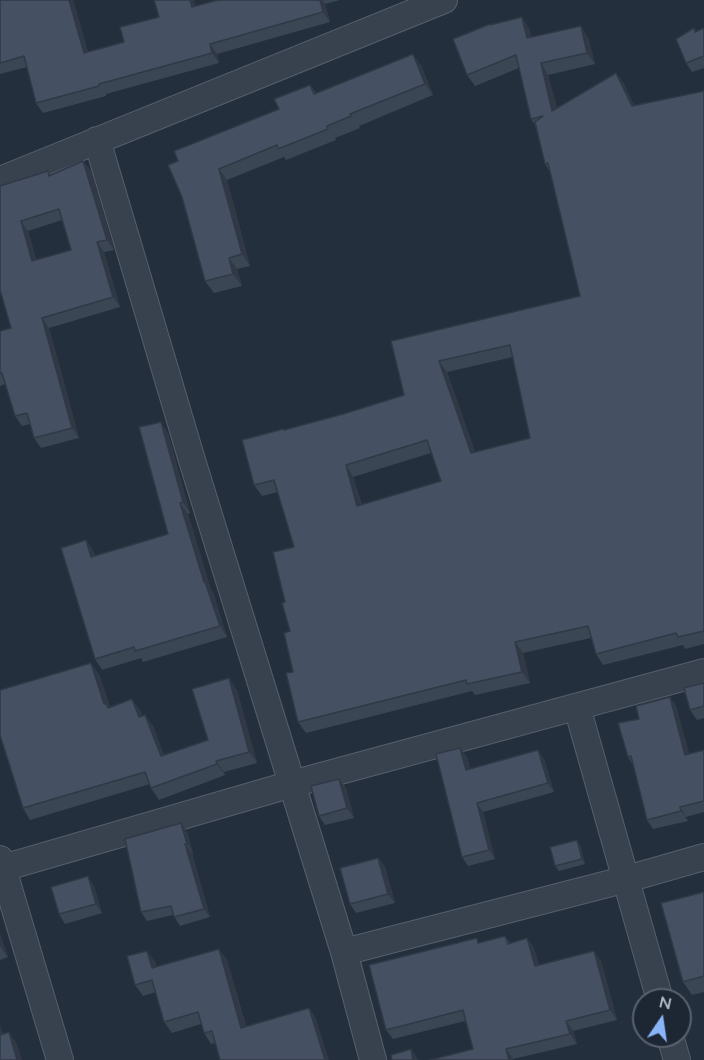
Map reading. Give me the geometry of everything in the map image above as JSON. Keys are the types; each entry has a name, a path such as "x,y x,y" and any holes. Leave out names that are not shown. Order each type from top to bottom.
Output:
{"street":[{"path":"0,180 444,0"},
{"path":"97,140 191,457 344,952 373,1060"},
{"path":"60,1060 1,863 704,672"},
{"path":"577,707 657,988"},
{"path":"344,952 704,857"}],"building":[{"path":"0,0 69,0 84,53 124,42 120,27 159,17 154,0 190,0 192,7 218,0 320,0 323,12 210,44 212,53 36,103 24,56 0,63"},
{"path":"522,17 527,38 581,26 587,53 541,63 552,111 616,73 632,106 704,91 704,631 678,637 676,633 596,654 588,626 515,642 522,672 467,684 466,680 298,722 286,673 293,672 284,633 290,631 282,603 285,602 273,552 294,547 274,480 254,485 242,440 343,414 404,395 391,341 580,296 548,163 545,164 535,122 543,116 531,119 516,55 467,75 453,39 490,25","holes":["510,345 530,438 471,453 439,361","427,440 441,481 357,506 346,465"]},
{"path":"694,28 695,32 704,28 704,56 686,63 676,39"},
{"path":"413,54 425,84 350,114 351,116 327,126 328,129 278,149 277,145 219,169 242,254 229,258 233,274 205,281 182,197 168,165 178,161 174,151 279,109 274,99 310,85 314,94"},
{"path":"83,161 107,240 97,242 113,297 42,318 72,428 34,438 27,413 15,416 2,373 0,374 0,331 11,328 0,290 0,186 48,171 49,176","holes":["59,209 71,250 32,261 21,221"]},
{"path":"161,422 183,502 180,503 220,626 135,651 134,647 95,659 61,548 86,540 91,557 168,534 139,427"},
{"path":"91,663 104,704 106,703 108,708 132,699 139,717 145,715 161,756 208,740 192,689 229,678 249,752 216,761 217,764 151,788 145,772 23,808 0,735 0,690"},
{"path":"704,683 704,706 690,710 684,688"},
{"path":"670,697 685,755 704,750 704,801 680,807 681,811 647,820 631,756 628,757 618,723 639,719 636,706"},
{"path":"460,748 466,770 538,750 548,783 477,803 489,850 462,857 436,754"},
{"path":"339,779 347,808 319,816 311,786"},
{"path":"181,823 204,909 174,917 171,906 141,912 125,839"},
{"path":"577,840 582,859 555,866 550,847"},
{"path":"378,858 388,894 350,904 340,868"},
{"path":"88,876 96,904 59,914 51,887"},
{"path":"704,892 704,976 683,982 661,903"},
{"path":"505,936 508,944 527,938 535,966 594,951 610,1010 566,1021 570,1034 506,1049 509,1060 430,1060 473,1049 463,1010 386,1030 369,965 477,938 478,943"},
{"path":"219,949 241,1028 309,1008 325,1060 220,1060 212,1031 204,1033 198,1012 164,1022 152,980 135,985 127,956 147,951 152,968"},
{"path":"9,1032 17,1060 0,1060 0,1035"},
{"path":"411,1049 413,1060 392,1060 391,1055"}]}
